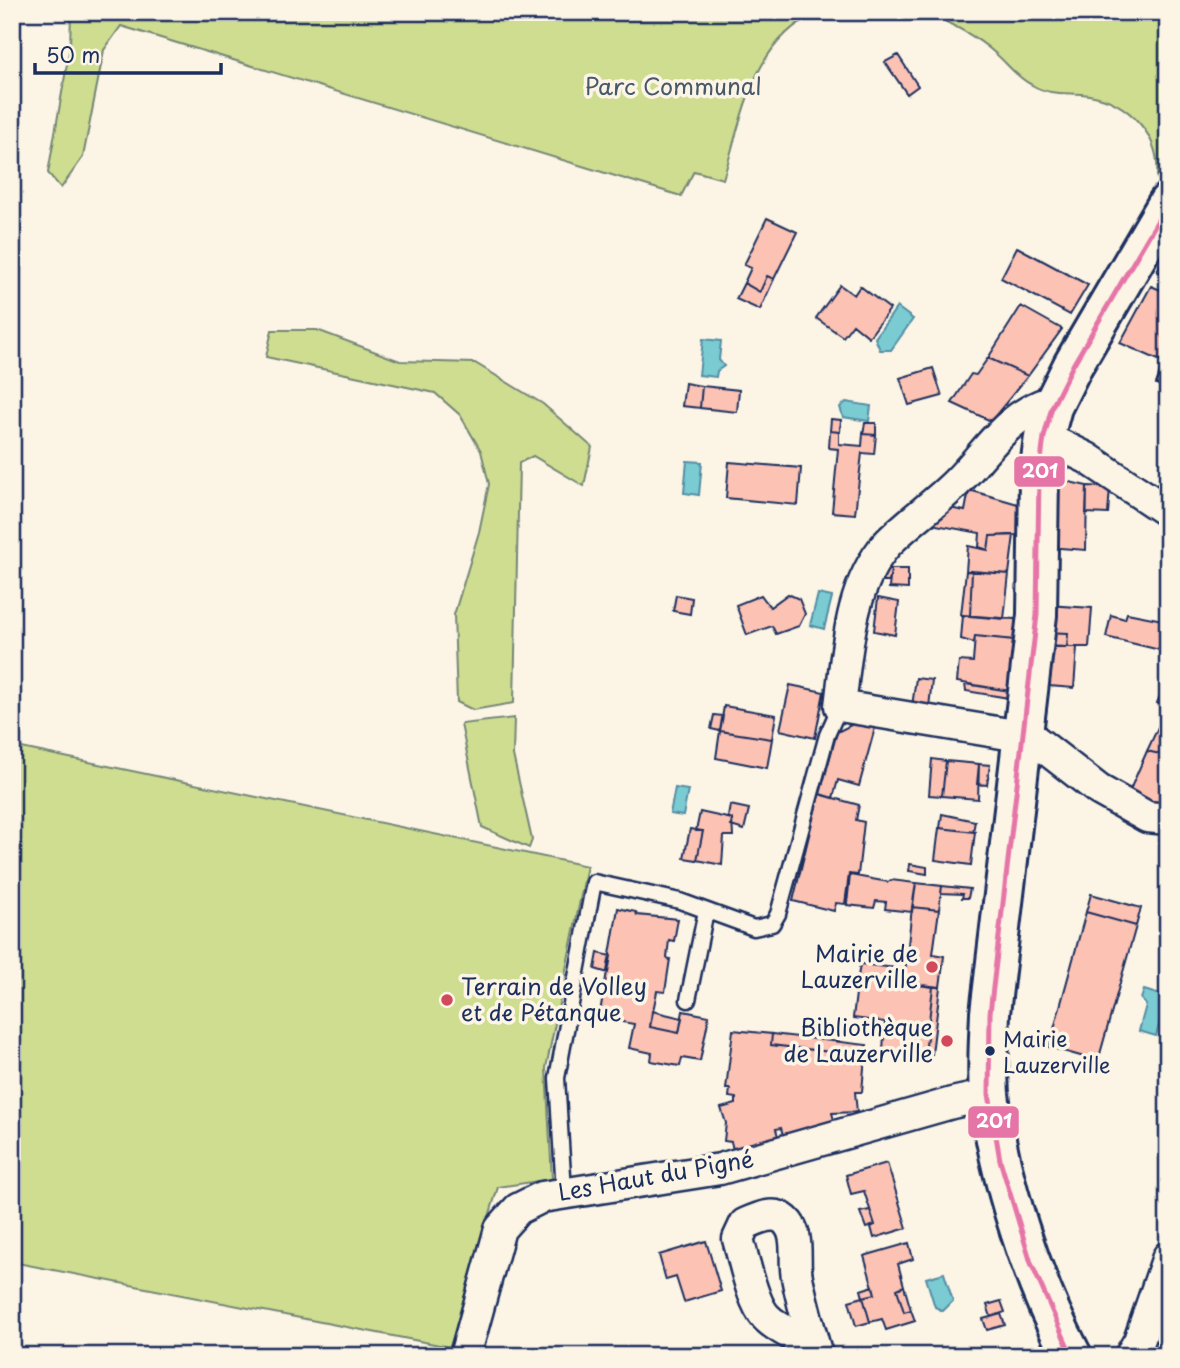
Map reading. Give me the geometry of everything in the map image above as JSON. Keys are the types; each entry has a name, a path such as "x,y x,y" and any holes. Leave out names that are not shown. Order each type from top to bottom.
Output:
{"street":[{"path":"1072,1356 1046,1304 1015,1210 989,1095 990,1013 1037,615 1039,476 1048,422 1124,275 1168,203"},
{"path":"1168,512 1087,458 1048,422 1041,405 1009,424 960,479 888,543 873,563 851,624 840,706 1032,738 1099,790 1147,817 1168,819"},
{"name":"Les Haut du Pigné","path":"465,1356 500,1229 508,1218 528,1202 564,1192 720,1169 952,1103 989,1095"},
{"path":"1130,1356 1139,1341 1168,1257"}],"lane":[{"path":"564,1192 557,1078 594,882 680,901 754,928 772,924 778,914 827,735 840,706"},
{"path":"688,1000 706,911"}],"green space":[{"name":"Parc Communal","path":"71,12 819,12 796,25 764,61 744,106 723,179 694,171 681,196 121,26 104,50 83,157 61,188 48,173 70,47"},
{"path":"922,12 1166,12 1168,161 1157,176 1154,147 1148,134 1129,113 1117,105 1089,95 1039,88 1022,79 988,47 970,35"},
{"path":"272,330 317,330 400,361 475,363 543,404 592,447 584,486 533,456 519,463 514,703 473,710 457,702 454,615 479,532 489,484 481,451 460,415 435,393 266,357"},
{"path":"514,718 513,755 532,840 529,848 482,827 461,724"},
{"path":"12,746 587,866 546,1068 552,1179 498,1187 450,1347 12,1262"}],"water":[{"path":"897,307 913,319 891,350 880,350 875,338"},
{"path":"703,339 721,341 719,360 724,366 717,371 716,377 699,375"},
{"path":"846,402 871,406 869,421 843,417 840,407"},
{"path":"687,461 702,462 699,495 684,493"},
{"path":"818,594 832,597 824,629 810,625"},
{"path":"675,788 688,790 683,816 670,814"},
{"path":"1144,990 1167,997 1156,1036 1139,1031 1146,1005 1141,999"},
{"path":"944,1273 953,1301 943,1311 935,1307 926,1278"}],"building":[{"path":"898,55 918,86 907,94 885,62"},
{"path":"767,218 797,232 774,279 767,276 760,292 744,283 751,268 744,265"},
{"path":"1017,247 1088,285 1070,315 1001,278"},
{"path":"1166,254 1168,255 1168,275 1157,271"},
{"path":"767,276 774,279 760,310 736,299 744,283 760,292"},
{"path":"840,285 854,295 860,286 890,309 869,337 853,324 843,337 816,318"},
{"path":"1151,286 1168,293 1168,354 1163,362 1120,343"},
{"path":"1021,306 1062,329 1028,376 988,358"},
{"path":"988,358 1028,376 991,421 952,403 971,374 976,375"},
{"path":"1163,364 1168,365 1168,389 1156,384"},
{"path":"933,368 942,396 909,405 900,378"},
{"path":"685,383 702,386 700,408 682,406"},
{"path":"702,386 739,390 737,412 700,408"},
{"path":"831,419 841,420 840,432 830,431"},
{"path":"865,423 876,423 876,435 863,434"},
{"path":"830,431 839,432 839,444 862,446 863,434 876,435 874,454 862,453 855,514 832,512 838,449 829,448"},
{"path":"729,462 801,468 798,505 726,498"},
{"path":"1052,478 1087,486 1086,550 1047,547"},
{"path":"1087,486 1110,487 1108,514 1086,513"},
{"path":"969,490 1025,506 1024,535 990,536 988,550 979,547 980,533 925,523 944,507 965,511"},
{"path":"1014,535 1009,574 966,571 968,546 988,550 990,536"},
{"path":"891,569 908,569 908,589 889,588"},
{"path":"882,570 891,570 889,582 876,582"},
{"path":"966,571 972,571 970,616 961,615"},
{"path":"972,571 1009,574 1004,619 970,616"},
{"path":"788,594 799,599 805,614 799,626 776,634 772,626 747,635 736,605 761,595 770,607"},
{"path":"676,595 692,598 690,614 673,611"},
{"path":"878,598 899,602 895,635 874,631"},
{"path":"1047,605 1092,608 1089,647 1067,647 1068,633 1044,632"},
{"path":"1127,613 1168,621 1168,652 1106,637 1111,615 1125,619"},
{"path":"963,615 1014,619 1018,622 1014,640 975,636 974,643 961,639"},
{"path":"1044,632 1068,633 1067,647 1043,646"},
{"path":"975,636 1014,640 1010,691 957,682 959,661 973,662"},
{"path":"1052,647 1077,647 1074,688 1049,686"},
{"path":"916,678 932,680 928,716 911,713"},
{"path":"965,684 1010,691 1009,698 966,691"},
{"path":"790,685 824,692 815,738 780,730"},
{"path":"1163,689 1168,691 1168,756 1147,751 1167,708 1157,703"},
{"path":"724,706 776,715 772,739 720,731"},
{"path":"714,715 723,716 720,731 711,729"},
{"path":"855,723 875,728 859,786 838,780 833,798 820,794 837,732"},
{"path":"720,731 772,739 767,768 716,758"},
{"path":"1147,751 1168,756 1168,811 1139,802 1141,795 1129,792"},
{"path":"932,759 946,761 942,796 929,795"},
{"path":"946,761 979,764 978,799 942,796"},
{"path":"979,764 990,765 987,785 977,784"},
{"path":"819,794 859,805 856,820 864,822 858,875 849,874 845,904 836,903 834,911 793,901"},
{"path":"730,805 749,809 744,830 731,826 732,819 728,817"},
{"path":"700,812 732,819 733,836 724,836 722,865 697,860 703,831 696,831"},
{"path":"942,814 975,821 973,832 940,828"},
{"path":"939,828 975,832 971,865 935,860"},
{"path":"690,829 703,831 697,860 684,858"},
{"path":"910,864 927,867 927,874 909,871"},
{"path":"850,875 888,882 891,880 916,883 912,912 885,909 886,902 876,901 874,908 847,905"},
{"path":"916,883 942,886 939,910 912,907"},
{"path":"942,886 970,889 968,898 962,898 963,894 941,893"},
{"path":"1091,894 1141,908 1136,926 1086,912"},
{"path":"912,907 939,910 933,954 944,956 940,987 904,983"},
{"path":"618,908 636,912 637,915 678,919 674,941 669,940 667,958 670,959 665,992 657,991 650,1027 679,1033 683,1011 709,1016 700,1061 682,1058 680,1066 651,1061 652,1053 629,1048 634,1024 599,1018"},
{"path":"1086,912 1136,926 1098,1061 1049,1047"},
{"path":"598,953 611,956 608,973 595,969"},
{"path":"860,964 905,969 904,983 858,977"},
{"path":"858,977 933,987 925,1054 883,1050 885,1022 853,1018"},
{"path":"933,987 940,987 932,1054 925,1054"},
{"path":"652,1011 682,1018 679,1033 650,1027"},
{"path":"733,1030 772,1034 771,1045 865,1056 862,1092 855,1092 857,1112 832,1113 834,1120 783,1135 781,1128 776,1129 779,1140 734,1153 731,1142 724,1141 726,1123 721,1108 736,1104 736,1098 729,1097 730,1089 726,1089"},
{"path":"772,1034 867,1045 865,1056 771,1045"},
{"path":"887,1163 907,1228 874,1238 871,1227 875,1225 864,1191 851,1194 846,1175"},
{"path":"870,1210 875,1225 866,1228 860,1212"},
{"path":"706,1241 721,1291 684,1302 676,1277 666,1280 659,1255"},
{"path":"909,1243 913,1259 898,1264 904,1286 897,1289 904,1312 911,1310 915,1321 886,1330 882,1319 870,1322 863,1297 875,1294 864,1256"},
{"path":"873,1286 875,1294 863,1297 861,1290"},
{"path":"904,1286 911,1310 904,1312 897,1289"},
{"path":"863,1297 870,1322 856,1326 849,1301"},
{"path":"1001,1301 1005,1312 991,1317 987,1305"},
{"path":"1001,1314 1005,1325 987,1330 983,1319"}],"transit line":[{"name":"201","path":"1072,1356 1031,1263 1000,1160 989,1094 990,1013 1037,615 1039,476 1044,437 1052,407 1073,365 1168,203"}],"place":[{"name":"Mairie de Lauzerville","path":"932,967"},
{"name":"Terrain de Volley et de Pétanque","path":"447,1000"},
{"name":"Bibliothèque de Lauzerville","path":"947,1041"},
{"name":"Mairie Lauzerville","path":"990,1051"}]}
